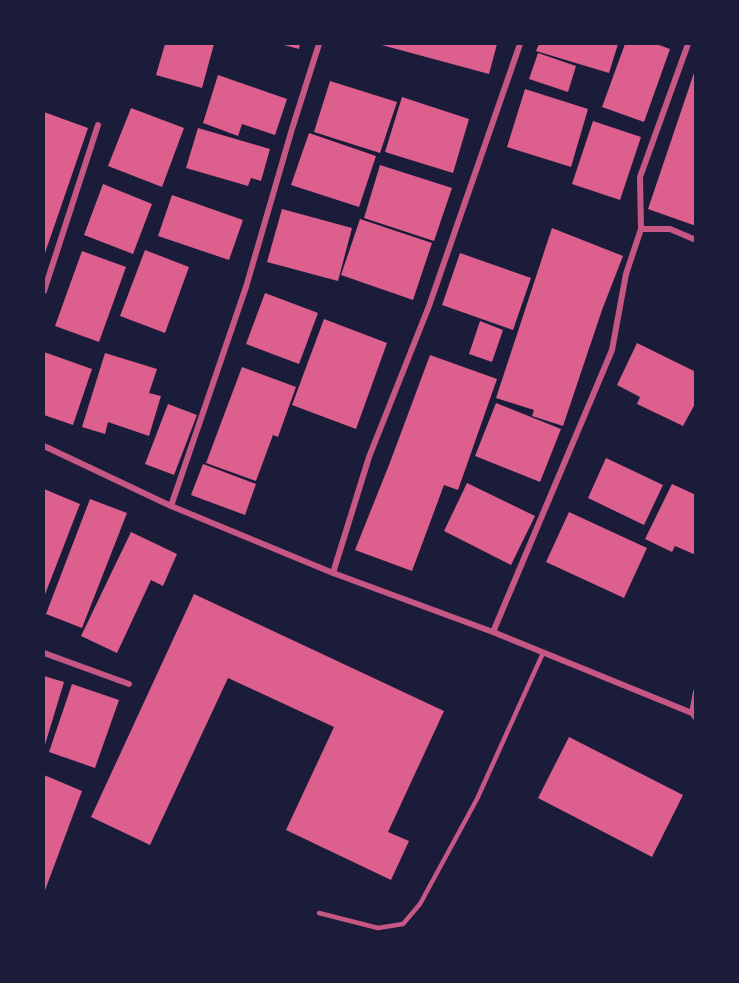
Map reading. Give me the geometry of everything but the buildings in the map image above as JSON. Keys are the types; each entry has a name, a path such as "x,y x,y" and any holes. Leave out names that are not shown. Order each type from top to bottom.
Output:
{"street":[{"path":"171,506 246,287 319,44"},
{"path":"333,573 369,457 429,306 520,44"},
{"path":"493,632 612,350 626,274 641,229 640,177 688,44"},
{"path":"44,291 98,125"},
{"path":"641,229 670,229 696,240"},
{"path":"44,446 171,506 333,573 493,632 694,716 696,693"},
{"path":"44,653 129,684"}],"lane":[{"path":"319,913 378,928 403,924 420,904 477,798 543,653"}]}
